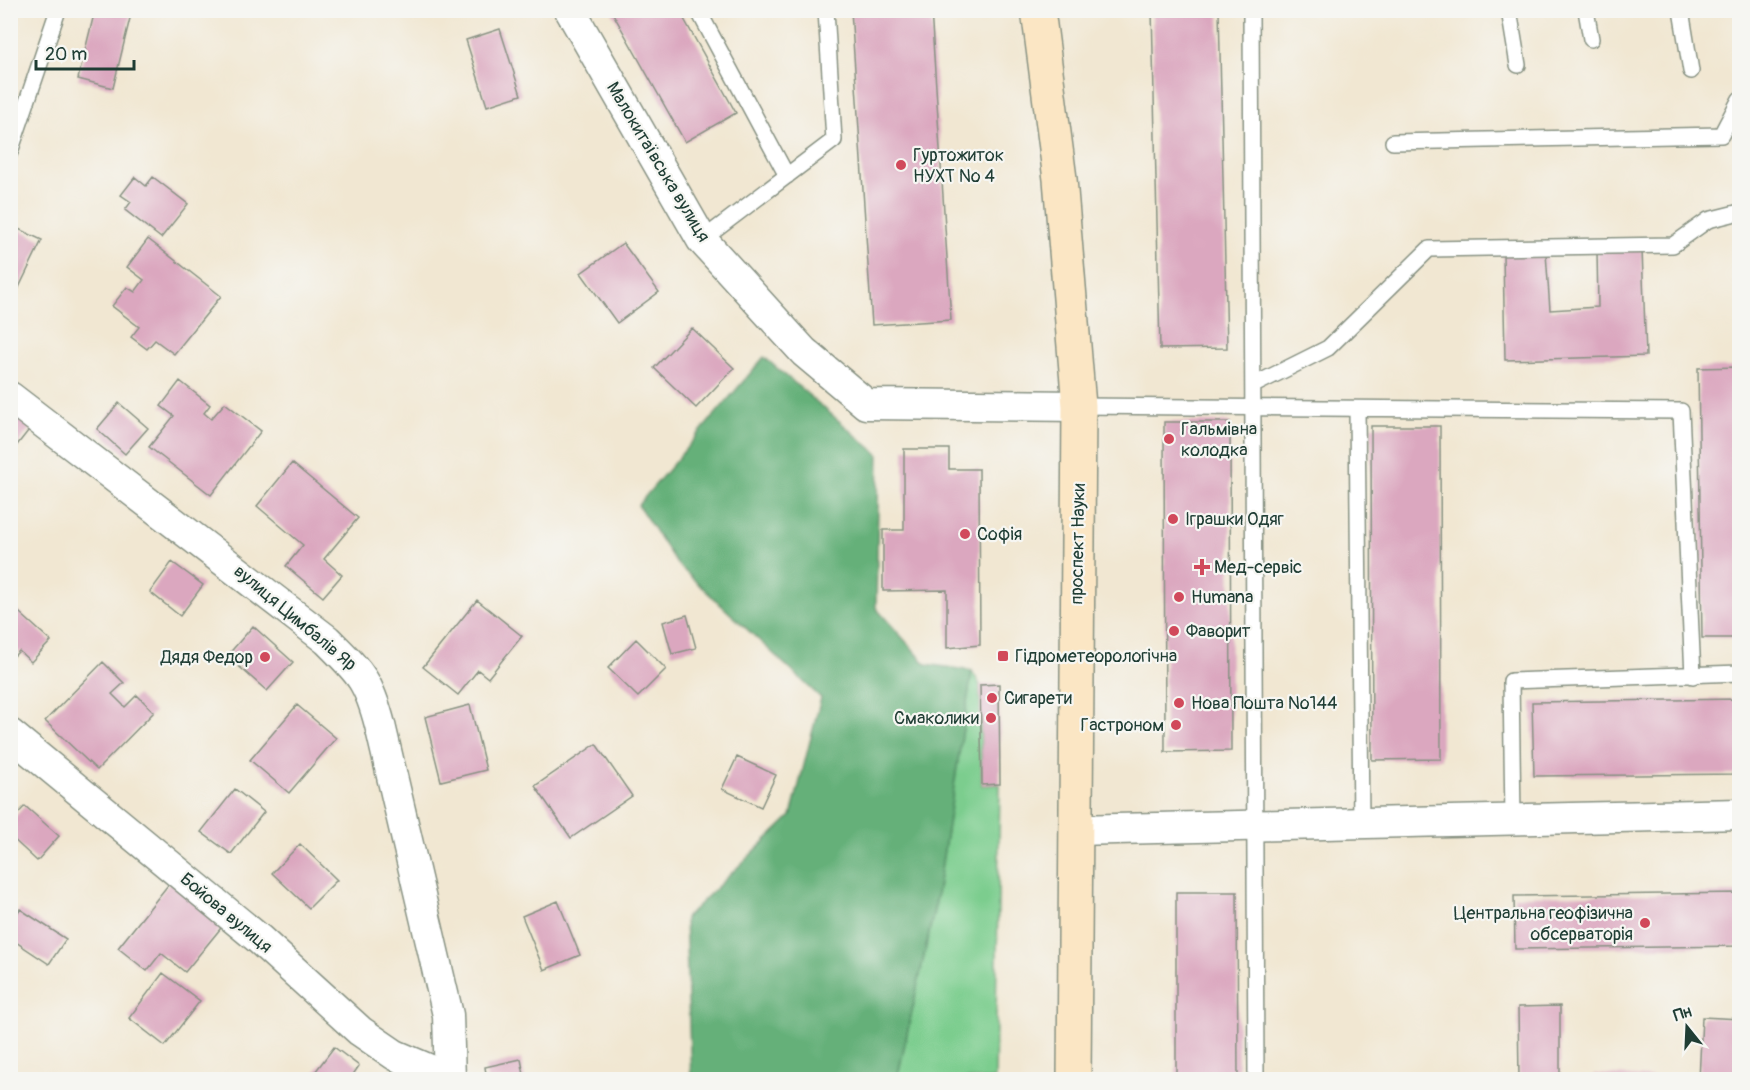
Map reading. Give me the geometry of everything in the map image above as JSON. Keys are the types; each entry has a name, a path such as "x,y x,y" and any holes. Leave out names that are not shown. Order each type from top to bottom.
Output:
{"main road":[{"name":"проспект Науки","path":"1038,10 1060,179 1079,406 1074,1080"}],"street":[{"name":"Малокитаївська вулиця","path":"570,10 702,240 804,352 866,404 1079,406"},
{"name":"вулиця Цимбалів Яр","path":"10,397 327,640 361,674 373,698 448,1015 449,1079"},
{"name":"Бойова вулиця","path":"10,734 259,939 360,1031 395,1055 449,1079"},
{"path":"1076,830 1740,814"}],"lane":[{"path":"10,152 58,10"},
{"path":"698,10 787,176"},
{"path":"702,240 834,140 826,10"},
{"path":"1251,10 1254,385 1253,826 1256,1080"},
{"path":"1509,10 1518,65"},
{"path":"1586,10 1591,39"},
{"path":"1682,10 1691,71"},
{"path":"1393,142 1721,135 1740,99"},
{"path":"1254,385 1328,348 1429,249 1673,245 1708,220 1740,212"},
{"path":"1079,406 1680,411 1693,676"},
{"path":"1357,408 1361,823"},
{"path":"1513,819 1511,681 1740,673"}],"green space":[{"path":"764,357 879,455 876,608 926,664 972,671 936,901 897,1079 691,1079 685,918 791,816 821,698 677,564 638,505"},
{"path":"972,671 980,685 982,785 1000,784 995,1079 897,1080 936,901"}],"building":[{"path":"95,10 132,10 113,88 78,79"},
{"path":"611,10 679,10 736,113 685,142"},
{"name":"Гуртожиток НУХТ № 4","path":"851,10 931,10 951,320 872,325"},
{"path":"1152,10 1219,10 1227,348 1160,349"},
{"path":"500,29 521,95 487,106 466,40"},
{"path":"135,177 146,186 153,177 188,204 161,238 125,210 131,202 121,195"},
{"path":"10,225 42,240 10,306"},
{"path":"148,239 221,296 174,354 155,340 147,349 131,337 139,327 112,306 127,287 135,292 144,280 127,267"},
{"path":"623,243 659,292 617,323 581,273"},
{"path":"1642,250 1646,356 1505,360 1503,254 1546,253 1550,310 1598,307 1597,251"},
{"path":"692,328 734,368 696,408 654,368"},
{"path":"1740,367 1740,638 1702,638 1698,368"},
{"path":"180,381 210,405 204,413 211,419 225,403 261,431 211,495 149,447 174,416 161,406"},
{"path":"119,403 148,428 125,454 97,429"},
{"path":"10,410 32,426 10,454"},
{"path":"1164,422 1230,422 1231,751 1165,752"},
{"path":"1371,426 1440,426 1441,759 1372,760"},
{"path":"904,449 949,449 949,469 979,469 980,645 947,648 947,590 883,591 883,530 904,530"},
{"path":"292,463 358,518 324,559 342,575 323,597 286,566 303,545 257,506"},
{"path":"172,562 203,585 180,616 150,592"},
{"path":"477,600 522,636 488,678 478,670 458,695 423,667"},
{"path":"10,604 51,641 31,662 19,651 10,660"},
{"path":"687,615 696,648 672,654 663,622"},
{"path":"253,626 293,662 267,691 227,656"},
{"path":"636,639 666,669 638,697 608,668"},
{"path":"103,662 124,683 112,694 125,707 137,695 154,712 97,770 45,721"},
{"path":"999,684 1000,784 982,785 980,685"},
{"path":"1740,699 1740,774 1534,776 1532,702"},
{"path":"297,705 336,738 289,793 250,760"},
{"path":"470,705 486,770 441,781 425,717"},
{"path":"596,744 632,796 571,838 535,786"},
{"path":"737,757 776,775 761,807 722,789"},
{"path":"235,789 264,812 231,854 201,832"},
{"path":"25,806 59,836 37,861 10,836 10,822"},
{"path":"300,844 337,880 309,908 272,873"},
{"path":"172,880 225,923 185,972 161,953 147,971 118,948"},
{"path":"1176,892 1237,892 1238,1080 1176,1080"},
{"path":"1740,893 1740,946 1515,949 1514,896"},
{"path":"558,901 580,955 544,970 522,916"},
{"path":"20,909 66,939 49,964 10,938 10,924"},
{"path":"163,973 200,1001 165,1046 129,1018"},
{"path":"1560,1006 1560,1080 1519,1080 1518,1007"},
{"path":"1702,1017 1740,1019 1740,1080 1699,1080"},
{"path":"334,1047 359,1066 352,1076 356,1080 309,1080"},
{"path":"521,1059 525,1080 487,1080 485,1067"},
{"path":"1594,1074 1660,1078 1660,1080 1594,1080"}],"place":[{"name":"Гуртожиток НУХТ № 4","path":"901,165"},
{"name":"Гальмівна колодка","path":"1169,439"},
{"name":"Іграшки Одяг","path":"1173,519"},
{"name":"Софія","path":"965,534"},
{"name":"Мед-сервіс","path":"1202,567"},
{"name":"Humana","path":"1179,597"},
{"name":"Фаворит","path":"1174,631"},
{"name":"Гідрометеорологічна","path":"1003,656"},
{"name":"Дядя Федор","path":"265,657"},
{"name":"Сигарети","path":"992,698"},
{"name":"Нова Пошта №144","path":"1179,703"},
{"name":"Смаколики","path":"991,718"},
{"name":"Гастроном","path":"1176,725"},
{"name":"Центральна геофізична обсерваторія","path":"1645,923"}]}
